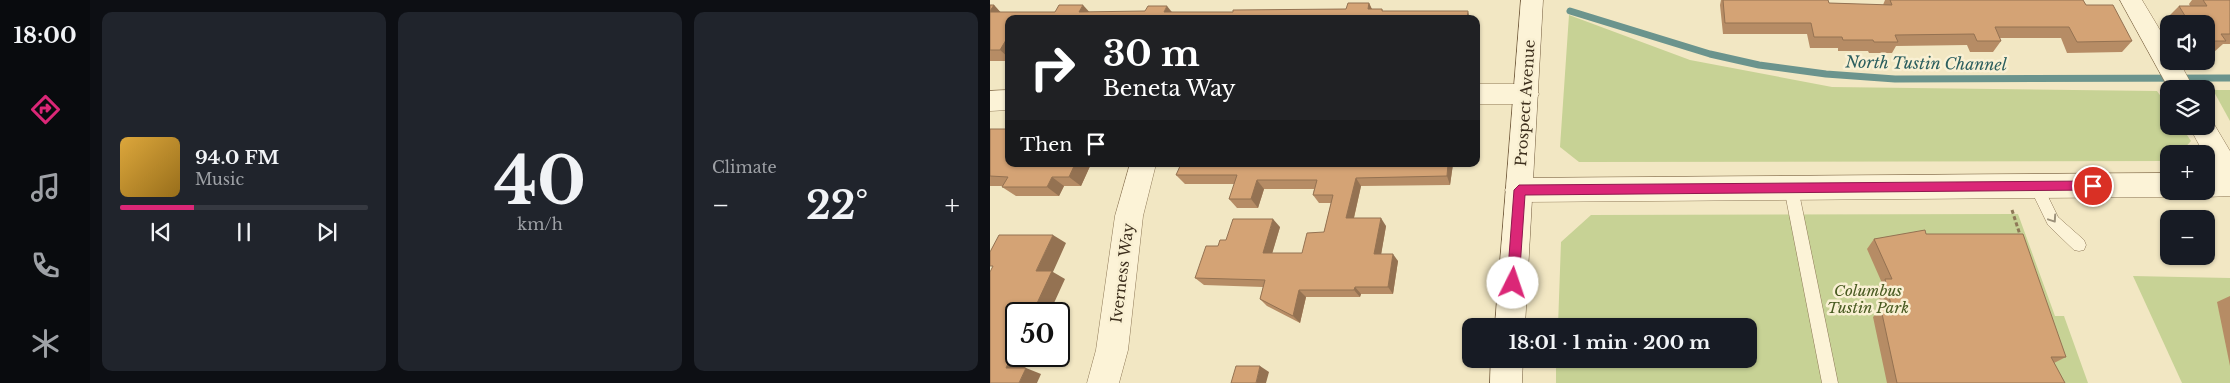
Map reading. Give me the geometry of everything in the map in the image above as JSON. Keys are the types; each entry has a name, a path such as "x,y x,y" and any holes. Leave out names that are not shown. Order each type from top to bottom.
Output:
{"street":[{"name":"Prospect Avenue","path":"1511,318 1532,0"},
{"path":"2131,0 2177,80"},
{"path":"1480,94 1526,94"},
{"path":"990,101 1005,100"},
{"path":"2207,135 2230,176"},
{"name":"Iverness Way","path":"1103,383 1112,350 1129,216 1142,167"},
{"path":"2215,184 2230,184"},
{"path":"1519,190 2160,185"},
{"path":"1506,383 1507,368"}],"lane":[{"path":"2036,186 2053,221 2079,245"},
{"path":"1791,188 1830,383"}],"path":[{"path":"2003,209 2012,209 2024,246"}],"green space":[{"path":"1569,15 1690,60 1832,87 2157,91 2160,95 2160,135 2187,135 2191,141 2187,145 2160,145 2160,161 1579,162 1560,147"},
{"path":"2215,90 2230,90 2230,121 2215,94"},
{"name":"Columbus Tustin Park","path":"2018,214 2055,316 2064,316 2088,383 1556,383 1556,368 1757,368 1757,318 1558,318 1561,242 1591,215"},
{"path":"2133,276 2230,278 2230,383 2182,383"}],"building":[{"path":"1723,0 1828,0 1829,3 1892,5 1890,0 2083,0 2086,5 2113,5 2132,41 2077,42 2069,27 1995,27 2001,41 1977,41 1974,34 1895,35 1898,42 1843,40 1842,37 1814,37 1811,23 1725,23"},
{"path":"2203,0 2230,0 2230,34 2221,34 2226,41 2215,41 2215,15 2184,15 2179,6 2207,6"},
{"path":"1348,3 1369,3 1368,9 1382,9 1382,11 1468,11 1468,15 1005,15 1005,42 1000,50 990,50 990,12 1055,12 1059,5 1083,5 1079,12 1145,11 1148,6 1167,6 1164,12 1346,9"},
{"path":"990,129 1005,129 1005,167 1074,167 1069,177 1052,177 1047,187 1002,187 1008,177 990,176"},
{"path":"1180,167 1448,167 1447,176 1356,178 1346,218 1381,218 1374,254 1393,254 1388,287 1355,287 1354,290 1299,290 1293,316 1260,299 1265,280 1195,278 1206,246 1218,246 1220,240 1226,240 1233,219 1273,219 1263,253 1302,253 1307,233 1324,232 1333,195 1313,195 1317,180 1257,180 1251,199 1229,199 1237,175 1176,175"},
{"path":"1925,230 1926,234 2023,234 2066,357 2051,357 2065,383 1897,383 1881,309 1892,309 1885,279 1892,279 1874,239"},
{"path":"999,235 1053,235 1036,271 1052,271 1038,302 1005,302 1005,367 1026,368 1019,383 990,383 990,272 993,266 990,266 990,252"},
{"path":"1236,366 1260,366 1256,383 1231,383"}],"waterway":[{"name":"North Tustin Channel","path":"1570,11 1710,54 1759,65 1826,74 1895,79 2230,78"}],"route":[{"path":"1513,283 1519,190 2093,186"}]}
